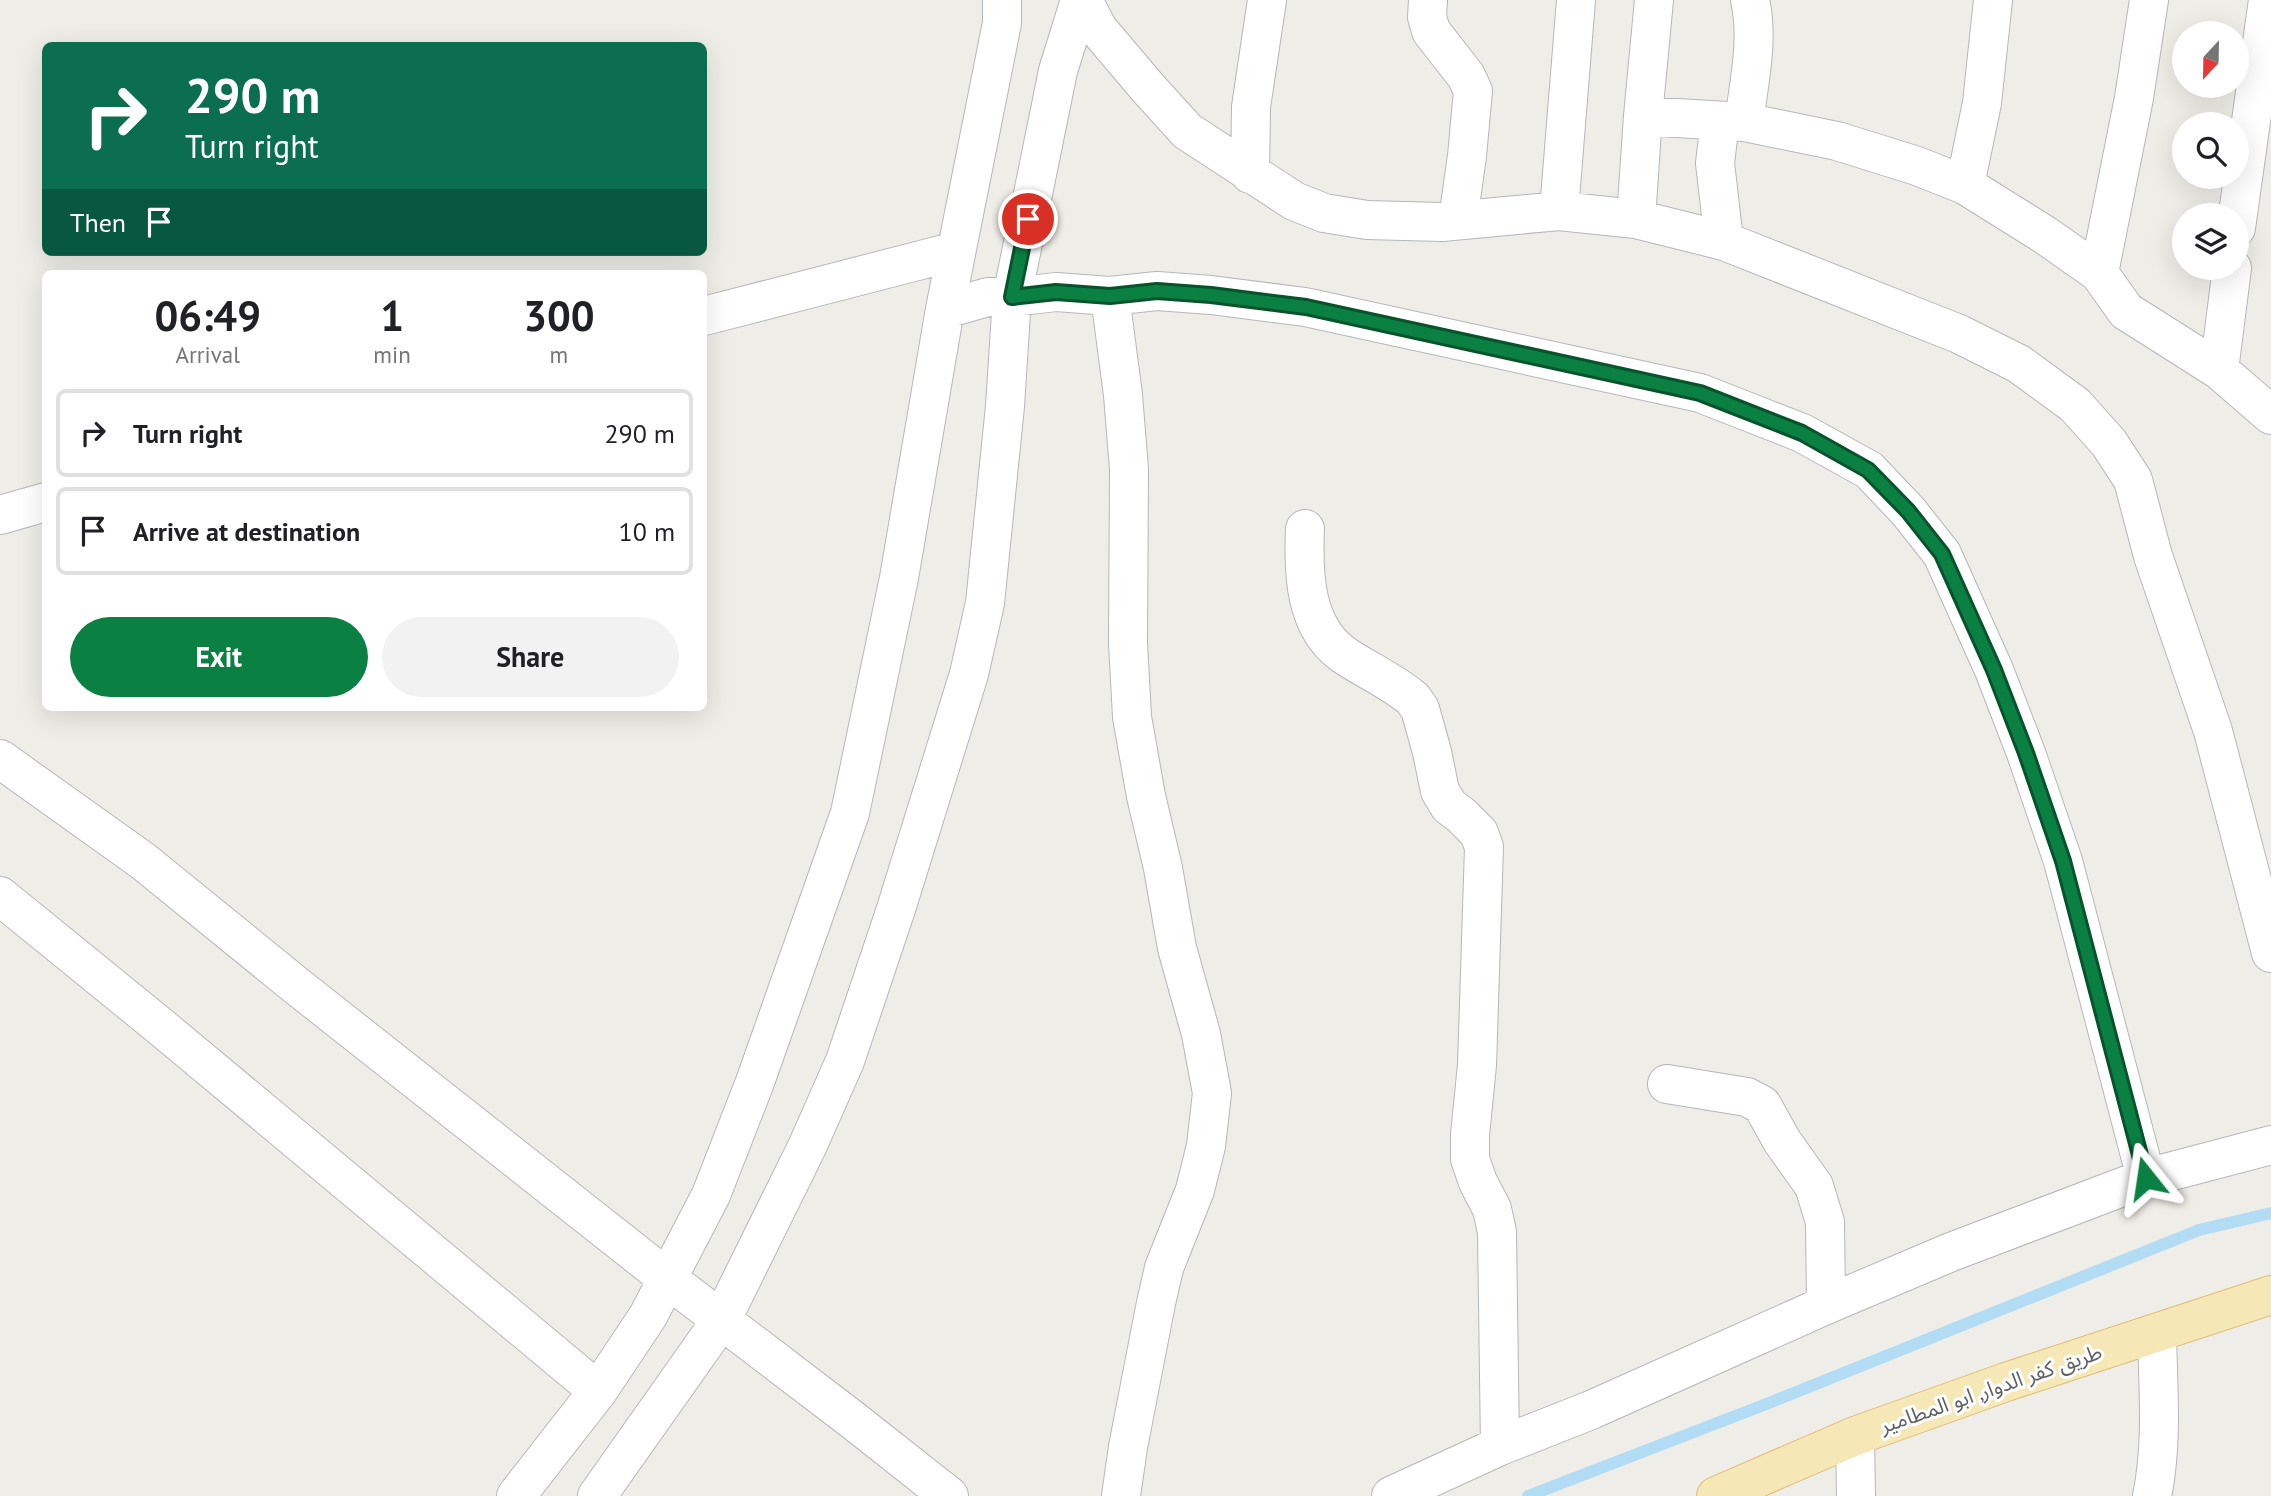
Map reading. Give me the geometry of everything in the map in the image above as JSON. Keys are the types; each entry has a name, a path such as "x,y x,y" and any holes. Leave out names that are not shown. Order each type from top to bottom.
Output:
{"main road":[{"name":"طريق كفر الدوار, ابو المطامير","path":"1716,1496 1856,1436 2006,1382 2271,1295"}],"street":[{"path":"516,1496 598,1391 648,1317 711,1195 755,1082 850,814 900,578 945,309 1002,23 1002,0"},
{"path":"1081,0 1098,29 1187,131 1294,201 1324,214 1367,220 1442,222 1559,211 1636,219 1724,241 1959,334 2019,364 2075,405 2109,443 2133,480 2152,556 2213,731 2271,953"},
{"path":"597,1496 722,1319 807,1147 845,1061 896,909 969,674 985,603 1004,419 1012,297 1058,71 1081,0"},
{"path":"1250,174 1251,107 1267,0"},
{"path":"1428,0 1427,18 1431,31 1466,76 1473,91 1458,220"},
{"path":"1559,211 1576,0"},
{"path":"1636,219 1654,0"},
{"path":"1724,241 1715,163 1732,122 1752,56 1754,18 1750,0"},
{"path":"1965,186 1982,103 1993,0"},
{"path":"2099,273 2134,97 2149,0"},
{"path":"2240,203 2268,0"},
{"path":"1643,116 1732,122 1837,141 1917,166 1965,186 2045,235 2099,273 2126,311 2219,370 2271,415"},
{"path":"707,315 957,251"},
{"path":"2219,370 2230,280"},
{"path":"945,309 988,297 1056,292 1110,296 1157,291 1306,307 1687,389 1802,433 1868,470 1908,511 1942,554 2003,694 2063,861 2146,1178"},
{"path":"1110,296 1129,468 1128,643 1132,717 1177,948 1201,1034 1212,1093 1206,1146 1195,1190 1164,1268 1156,1303 1121,1496"},
{"path":"0,515 42,503"},
{"path":"1305,529 1303,559 1308,600 1318,625 1342,653 1413,699 1420,709 1440,791 1449,806 1479,833 1484,847 1482,950 1470,1159 1492,1209 1497,1231 1500,1446"},
{"path":"0,758 143,861 668,1279 949,1496"},
{"path":"0,896 598,1391"},
{"path":"1667,1084 1747,1097 1762,1105 1782,1142 1814,1185 1825,1222 1826,1305"},
{"path":"1391,1496 1500,1446 1591,1410 1951,1252 2146,1178 2271,1145"},
{"path":"2152,1496 2158,1424 2157,1333"},
{"path":"1856,1436 1856,1496"}],"waterway":[{"path":"1528,1496 1769,1403 2199,1230 2271,1213"}],"route":[{"path":"1028,219 1012,297 1056,292 1110,296 1157,291 1306,307 1700,393 1802,433 1868,470 1908,511 1942,554 1994,670 2063,861 2146,1178"}]}
